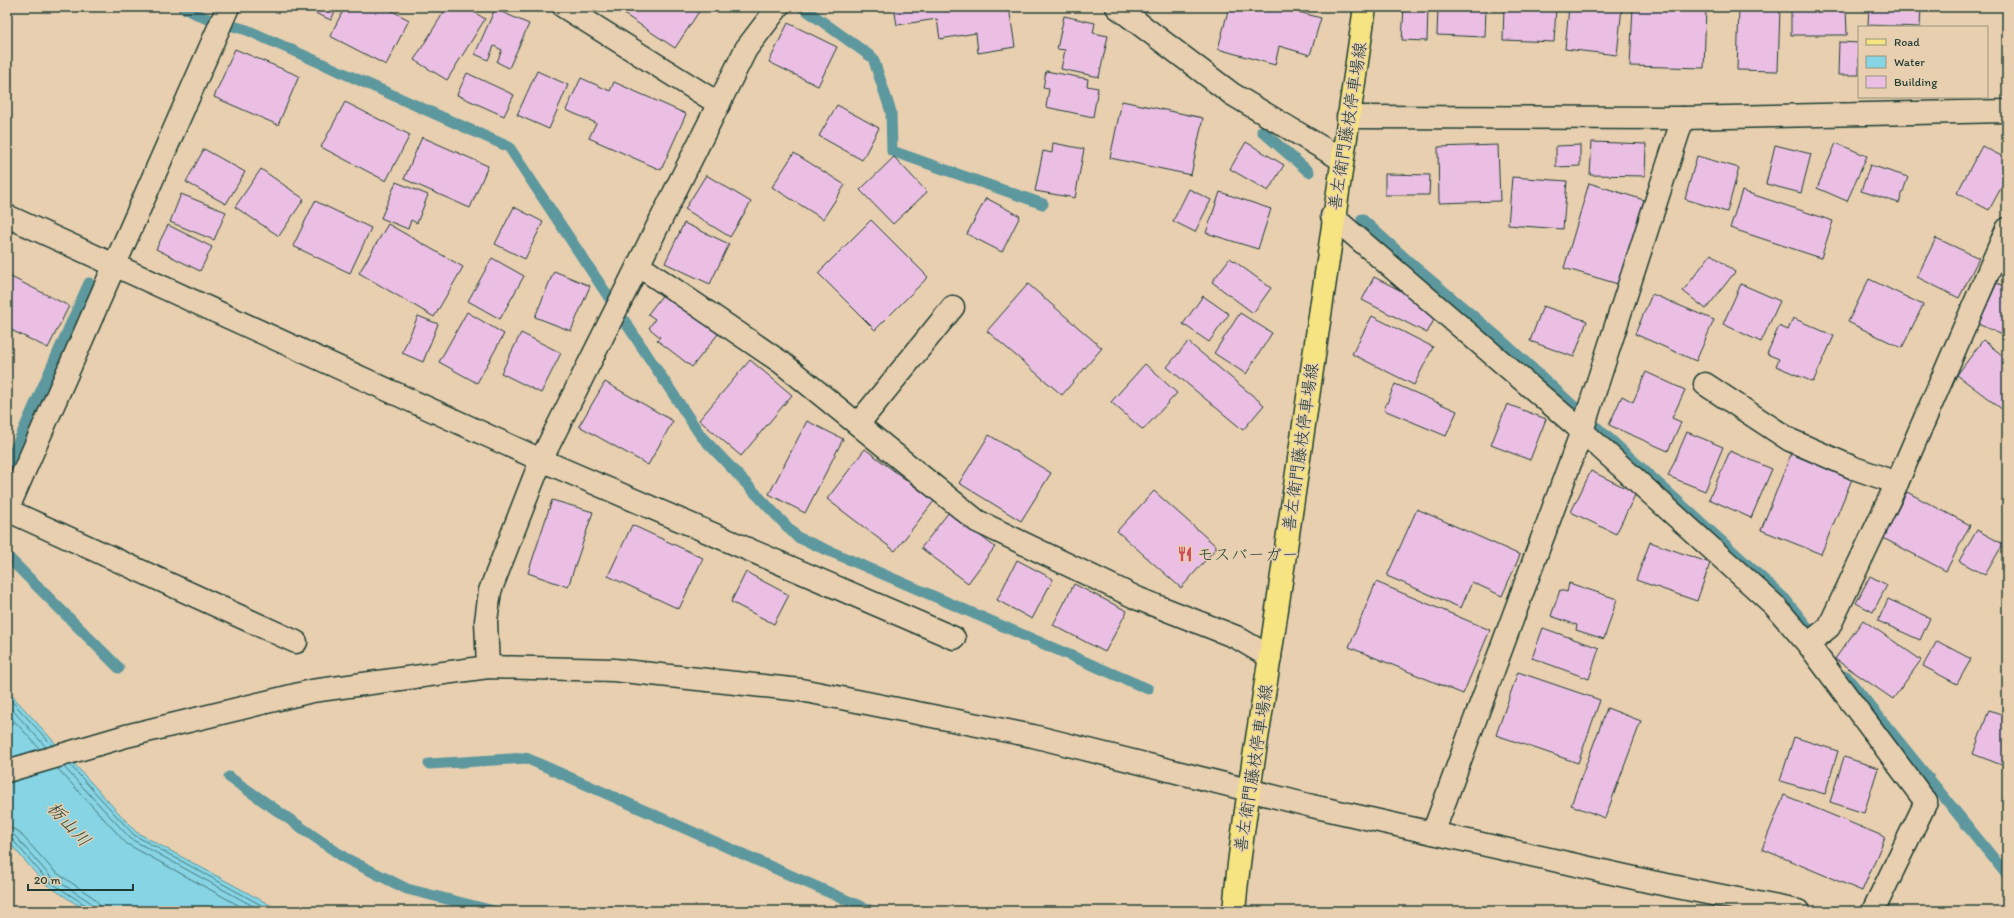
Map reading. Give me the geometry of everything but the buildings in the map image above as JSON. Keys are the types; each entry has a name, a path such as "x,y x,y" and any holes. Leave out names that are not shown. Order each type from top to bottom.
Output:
{"main road":[{"name":"善左衛門藤枝停車場線","path":"1234,911 1238,865 1270,657 1332,216 1365,7"}],"street":[{"path":"228,7 7,510 296,642"},
{"path":"564,7 719,104"},
{"path":"488,667 486,622 490,591 541,460 746,49 778,7"},
{"path":"1117,7 1232,94 1341,159"},
{"path":"1348,117 1683,118 2007,111"},
{"path":"1433,833 1582,431 1683,118"},
{"path":"7,216 541,460 954,638"},
{"path":"1332,216 1582,431 1774,605 1808,644 1926,802 1873,911"},
{"path":"1808,644 1829,628 1897,483 2007,229"},
{"path":"638,265 782,363 978,521 1139,599 1236,637 1270,657"},
{"path":"858,424 953,308"},
{"path":"1706,384 1790,440 1854,468 1897,483"},
{"path":"7,771 126,736 312,691 488,667 614,670 801,690 1033,736 1250,790 1433,833 1652,882 1798,911"}],"water":[{"name":"栃山川","path":"7,690 136,832 281,911 87,911 44,883 7,840"}],"waterway":[{"path":"182,7 205,18 247,30 509,147 701,436 797,537 1148,689"},
{"path":"802,7 873,58 891,112 892,151 1043,204"},
{"path":"1262,131 1309,172"},
{"path":"1362,219 1415,267 1498,337 1785,599 1813,634"},
{"path":"7,467 89,283"},
{"path":"7,556 119,668"},
{"path":"1846,676 2007,875"},
{"path":"429,764 526,758 871,911"},
{"path":"229,777 345,858 407,889 494,911"}],"place":[{"name":"モスバーガー","path":"1185,554"}]}
